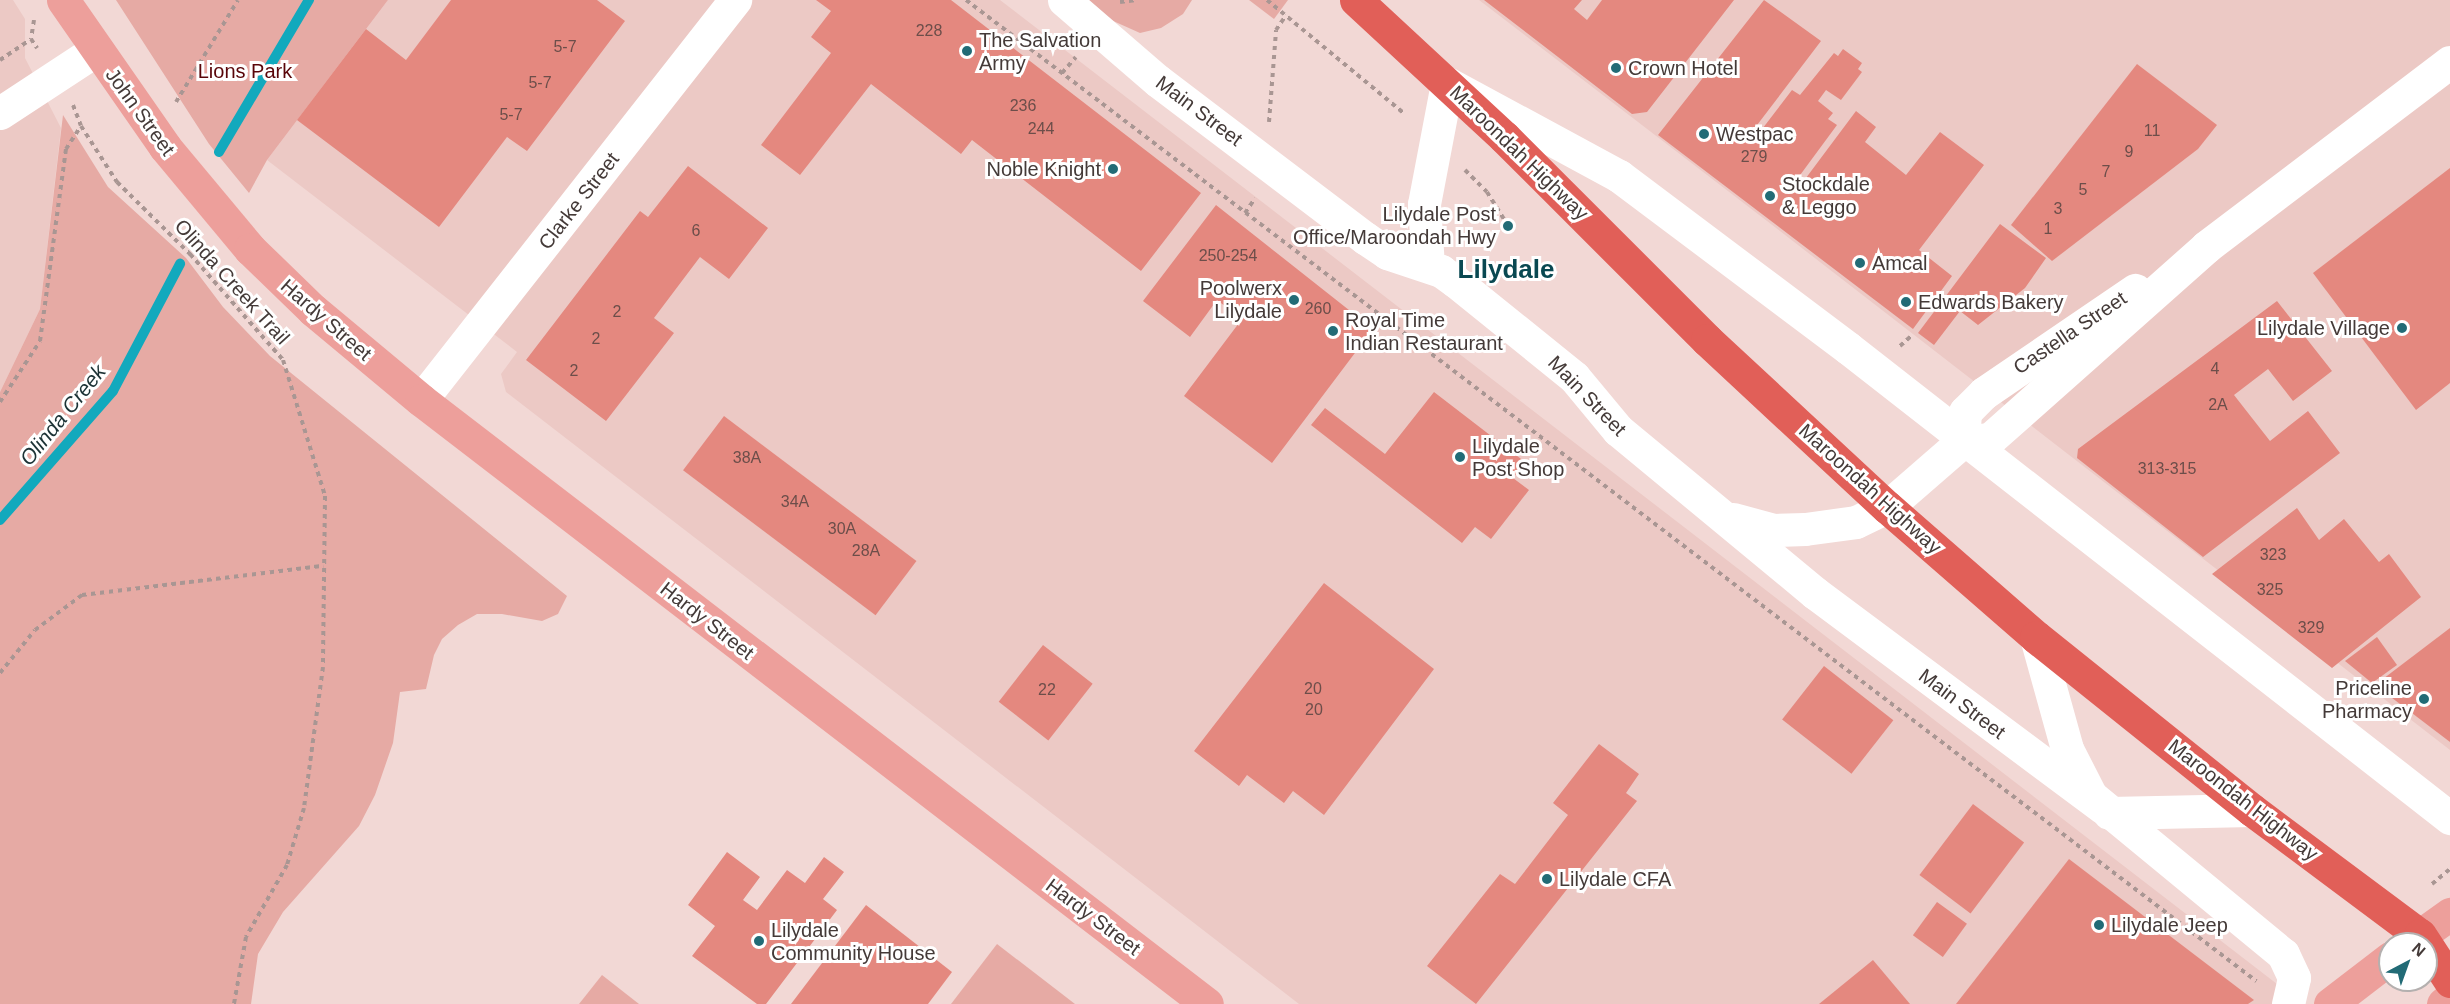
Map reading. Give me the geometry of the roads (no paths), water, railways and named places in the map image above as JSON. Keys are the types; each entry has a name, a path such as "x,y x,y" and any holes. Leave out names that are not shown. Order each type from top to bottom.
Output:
{"highway":[{"name":"Maroondah Highway","path":"1356,0 1447,83 1707,340 1887,507 2036,638 2252,810 2415,932"},
{"name":"Maroondah Highway","path":"2438,960 2450,981"}],"main road":[{"name":"John Street","path":"52,8 96,50 165,147 224,219"},
{"name":"Hardy Street","path":"224,219 275,275 421,400 1207,1004"},
{"path":"2433,932 2450,914"},
{"path":"2330,1004 2378,967"},
{"path":"2443,1004 2450,998"}],"street":[{"name":"Clarke Street","path":"421,400 735,0"},
{"name":"Main Street","path":"1064,0 1150,75 1379,249 1428,266 1455,280 1557,363 1618,430 1719,511 1815,593 2106,810"},
{"path":"0,113 96,50"},
{"name":"Castella Street","path":"1963,441 1990,439 2206,247 2450,62"},
{"path":"1428,266 1423,217 1447,83 1618,176 1848,348 1963,441 2450,818"},
{"path":"1719,511 1743,524 1774,530 1840,526 1887,507 1963,441"},
{"path":"2036,638 2067,749 2087,790 2106,810 2283,954 2294,978 2288,1004"},
{"path":"2106,810 2252,810"}],"waterway":[{"name":"Olinda Creek","path":"219,152 309,0"},
{"name":"Olinda Creek","path":"0,520 113,391 180,264"}],"place":[{"name":"The Salvation Army","path":"967,51"},
{"name":"Crown Hotel","path":"1616,68"},
{"name":"Westpac","path":"1704,134"},
{"name":"Noble Knight","path":"1113,169"},
{"name":"Stockdale & Leggo","path":"1770,196"},
{"name":"Lilydale Post Office/Maroondah Hwy","path":"1508,226"},
{"name":"Amcal","path":"1860,263"},
{"name":"Poolwerx Lilydale","path":"1294,300"},
{"name":"Edwards Bakery","path":"1906,302"},
{"name":"Lilydale Village","path":"2402,328"},
{"name":"Royal Time Indian Restaurant","path":"1333,331"},
{"name":"Lilydale Post Shop","path":"1460,457"},
{"name":"Priceline Pharmacy","path":"2424,699"},
{"name":"Lilydale CFA","path":"1547,879"},
{"name":"Lilydale Jeep","path":"2099,925"},
{"name":"Lilydale Community House","path":"759,941"}],"district":[{"name":"Lilydale","path":"1506,270"}],"park label":[{"name":"Lions Park","path":"245,71"}]}
